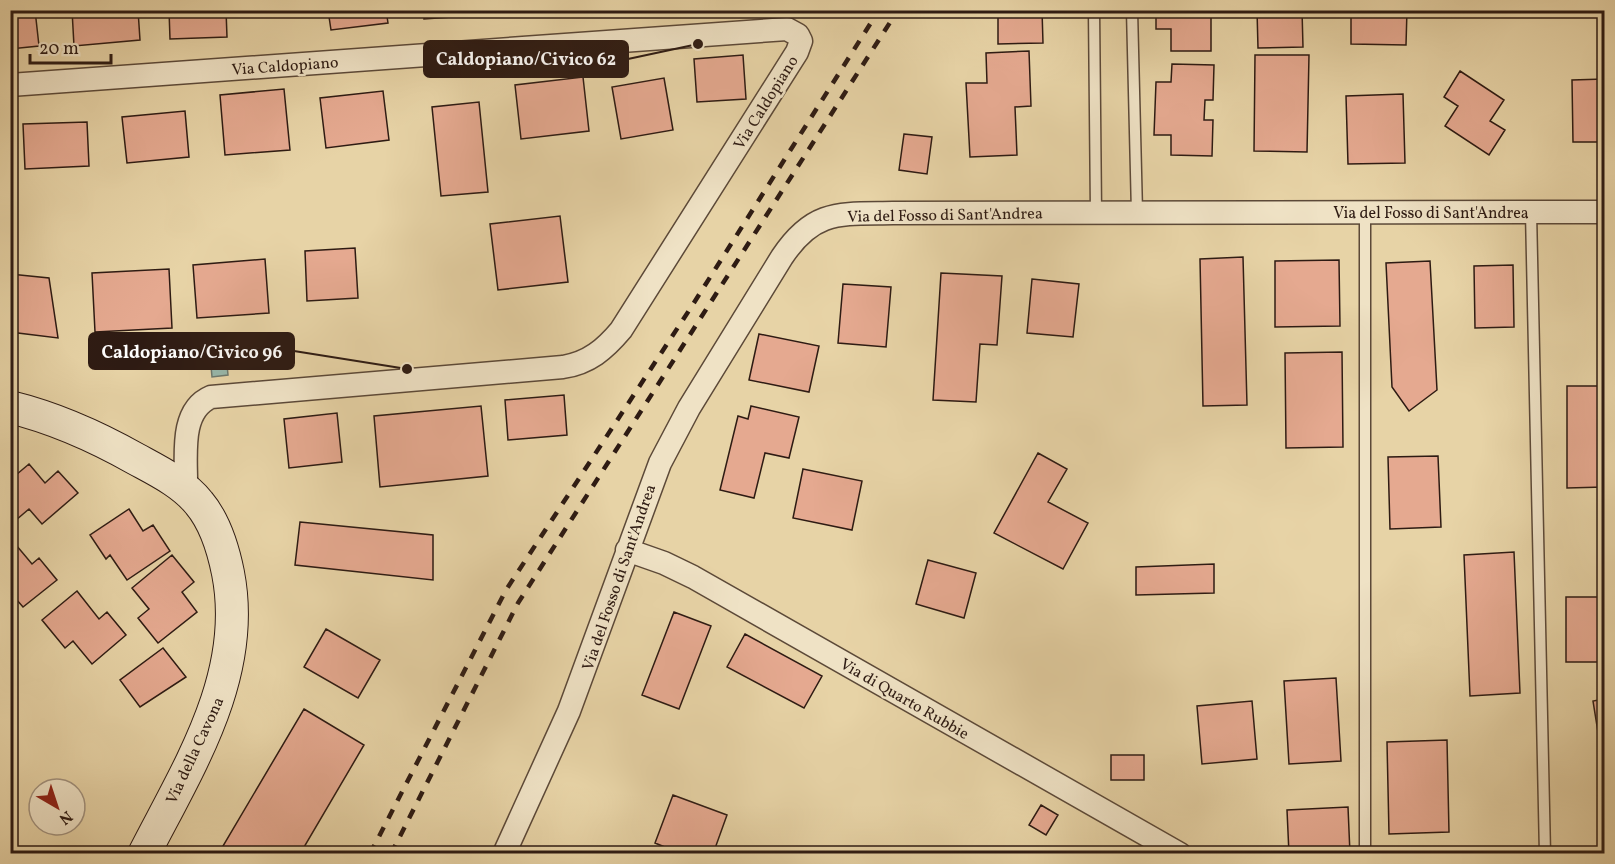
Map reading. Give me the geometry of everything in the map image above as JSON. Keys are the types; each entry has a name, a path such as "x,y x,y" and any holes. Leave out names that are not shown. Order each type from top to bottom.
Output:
{"main road":[{"name":"Via della Cavona","path":"10,407 95,437 186,490 209,517 226,561 234,608 231,647 221,691 208,726 144,854"}],"street":[{"name":"Via Caldopiano","path":"10,85 787,29 798,35 801,41 797,52 621,330 597,354 578,364 563,367 211,397 198,404 190,419 186,490"},
{"name":"Via del Fosso di Sant'Andrea","path":"504,854 560,736 652,480 678,428 790,246 811,224 829,217 867,214 1605,212"},
{"name":"Via di Quarto Rubbie","path":"627,550 664,563 693,577 1180,854"}],"lane":[{"path":"1094,10 1096,213"},
{"path":"1132,10 1137,213"},
{"path":"1531,212 1545,854"},
{"path":"1365,213 1365,854"}],"shaded area":[{"path":"225,343 228,375 212,377 209,344"}],"building":[{"path":"10,10 35,10 39,46 10,49"},
{"path":"72,10 138,10 140,40 74,46"},
{"path":"169,10 226,10 227,37 170,39"},
{"path":"328,10 386,10 388,23 331,30"},
{"path":"424,10 480,10 481,15 424,19"},
{"path":"998,10 1042,10 1043,43 998,44"},
{"path":"1156,10 1202,10 1202,16 1211,15 1211,51 1171,51 1171,29 1156,29"},
{"path":"1257,10 1302,10 1303,47 1258,48"},
{"path":"1351,10 1407,10 1406,45 1351,44"},
{"path":"1029,51 1031,106 1015,107 1017,155 970,157 966,83 987,83 986,53"},
{"path":"743,55 746,99 697,102 694,59"},
{"path":"1255,55 1309,55 1307,152 1254,151"},
{"path":"1172,64 1214,65 1213,100 1205,100 1204,120 1213,120 1212,156 1171,155 1171,135 1154,135 1156,82 1171,82"},
{"path":"1460,71 1504,100 1490,121 1505,130 1489,155 1445,126 1458,106 1444,97"},
{"path":"583,77 589,131 521,139 515,85"},
{"path":"664,78 673,130 621,139 612,87"},
{"path":"1604,79 1604,142 1573,142 1572,80"},
{"path":"284,89 290,150 225,155 220,95"},
{"path":"383,91 389,140 326,148 320,98"},
{"path":"1403,94 1405,163 1348,164 1346,96"},
{"path":"479,102 488,192 441,196 432,107"},
{"path":"185,111 189,157 127,163 122,117"},
{"path":"87,122 89,166 25,169 23,124"},
{"path":"904,134 932,137 927,174 899,170"},
{"path":"560,216 568,282 498,290 490,224"},
{"path":"355,248 358,298 307,301 305,251"},
{"path":"1243,257 1247,405 1203,406 1200,259"},
{"path":"265,259 269,313 197,318 193,265"},
{"path":"1339,260 1340,326 1275,327 1275,261"},
{"path":"1430,261 1437,390 1409,411 1392,387 1386,263"},
{"path":"1513,265 1514,327 1475,328 1474,266"},
{"path":"169,269 172,328 95,332 92,273"},
{"path":"941,273 1002,276 997,345 980,344 976,402 933,400"},
{"path":"10,274 49,278 58,338 10,332"},
{"path":"1032,279 1079,284 1073,337 1027,333"},
{"path":"843,284 891,287 886,347 838,343"},
{"path":"759,334 819,346 809,392 749,380"},
{"path":"1342,352 1343,447 1286,448 1285,353"},
{"path":"1567,386 1604,386 1604,487 1567,488"},
{"path":"564,395 567,435 508,440 505,400"},
{"path":"481,406 488,476 380,487 374,416"},
{"path":"751,406 799,417 789,458 765,453 754,498 720,490 738,416 748,419"},
{"path":"337,413 342,462 289,468 284,419"},
{"path":"1038,453 1067,469 1048,502 1088,523 1063,569 994,533"},
{"path":"1438,456 1441,527 1390,529 1388,457"},
{"path":"29,464 45,483 58,471 78,493 42,524 29,509 16,520 10,514 10,480"},
{"path":"803,469 862,481 852,530 793,518"},
{"path":"129,509 143,531 153,525 170,551 127,580 110,555 106,559 90,535"},
{"path":"300,522 433,535 433,580 295,565"},
{"path":"11,539 32,564 39,558 57,580 23,607 10,592"},
{"path":"1514,552 1520,693 1470,696 1464,555"},
{"path":"172,555 194,582 182,592 197,612 158,643 138,618 149,609 132,588"},
{"path":"928,560 976,573 964,618 916,604"},
{"path":"1214,564 1214,593 1136,595 1136,567"},
{"path":"77,591 99,619 107,612 126,635 92,664 73,641 65,648 42,620"},
{"path":"1566,597 1604,597 1604,662 1566,662"},
{"path":"674,612 711,626 679,709 642,695"},
{"path":"326,629 380,660 358,698 304,667"},
{"path":"745,634 822,676 804,708 727,667"},
{"path":"163,648 186,677 140,707 120,680"},
{"path":"1336,678 1341,761 1289,764 1284,681"},
{"path":"1604,699 1604,751 1601,751 1593,701"},
{"path":"1252,701 1257,759 1202,764 1197,706"},
{"path":"304,709 364,745 300,854 224,854 220,851"},
{"path":"1447,740 1449,832 1389,834 1387,742"},
{"path":"1111,755 1144,755 1144,780 1111,780"},
{"path":"1604,758 1604,794 1601,759"},
{"path":"673,795 727,815 713,854 682,854 655,843"},
{"path":"1041,805 1058,815 1046,835 1029,825"},
{"path":"1348,807 1350,854 1289,854 1287,810"}],"railway":[{"path":"370,854 506,590 690,309 879,10"},
{"path":"391,854 518,603 898,10"}],"place":[{"name":"Caldopiano/Civico 62","path":"698,44"},
{"name":"Caldopiano/Civico 96","path":"407,369"}]}
